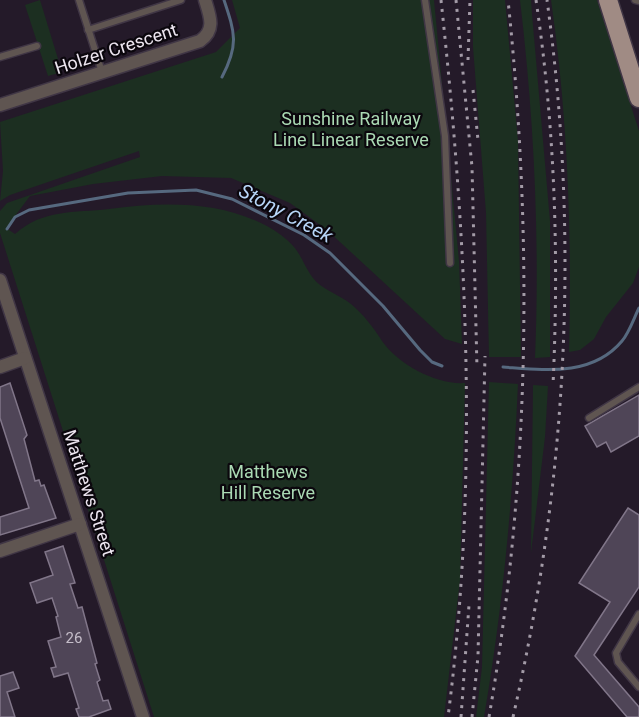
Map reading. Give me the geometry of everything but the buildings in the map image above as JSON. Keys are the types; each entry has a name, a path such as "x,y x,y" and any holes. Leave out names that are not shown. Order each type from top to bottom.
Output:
{"main road":[{"path":"608,0 639,98"}],"street":[{"name":"Holzer Crescent","path":"0,105 203,39 212,23 205,0"},
{"name":"Matthews Street","path":"0,280 143,717"},
{"path":"0,367 26,358"},
{"path":"0,551 80,524"}],"lane":[{"path":"78,0 102,72"},
{"path":"88,30 181,0"},
{"path":"425,0 445,136 450,263"},
{"path":"0,57 37,46"},
{"path":"589,418 639,387"},
{"path":"639,614 617,648 616,657 639,687"}],"green space":[{"path":"40,0 62,72 48,76 25,5"},
{"name":"Matthews Hill Reserve","path":"232,0 434,0 459,261 462,344 445,339 327,230 290,203 231,178 162,176 93,184 30,196 6,228 15,234 48,216 131,206 176,204 220,209 241,215 262,224 288,241 316,282 356,308 398,358 431,377 454,383 465,383 460,580 444,717 154,717 0,233 0,211 7,203 140,157 139,151 10,195 0,201 3,171 0,122 216,52 240,28"},
{"path":"473,0 505,0 518,141 521,357 489,357 486,213 473,47"},
{"path":"520,0 531,0 550,221 550,357 535,358 537,269 535,179"},
{"path":"551,0 597,0 639,131 639,267 633,283 606,317 594,339 580,350 569,352 568,176"},
{"path":"489,382 518,384 510,510 497,634 484,717 476,717 482,667"},
{"path":"533,385 548,386 545,437 531,553"}],"waterway":[{"path":"222,77 231,56 234,39 224,0"},
{"name":"Stony Creek","path":"7,229 15,217 29,210 128,193 196,190 232,199 304,235 330,253 383,306 420,350 432,362 442,366"},
{"name":"Stony Creek","path":"503,367 567,369 597,361 610,353 622,341 639,308"}],"railway":[{"path":"441,0 457,180 466,358 464,537 458,627 448,717"},
{"path":"456,0 472,167 477,368"},
{"path":"468,60 470,0"},
{"path":"489,717 503,628 513,539 520,449 523,359 524,269 521,180 508,0"},
{"path":"536,0 548,96 554,192 556,288 553,385"},
{"path":"513,717 546,540 563,360 565,270 563,180 557,90 547,0"},
{"path":"473,90 478,140"},
{"path":"472,717 478,656 485,356"},
{"path":"461,717 469,605"}],"park label":[{"name":"Sunshine Railway Line Linear Reserve","path":"351,129"}]}
